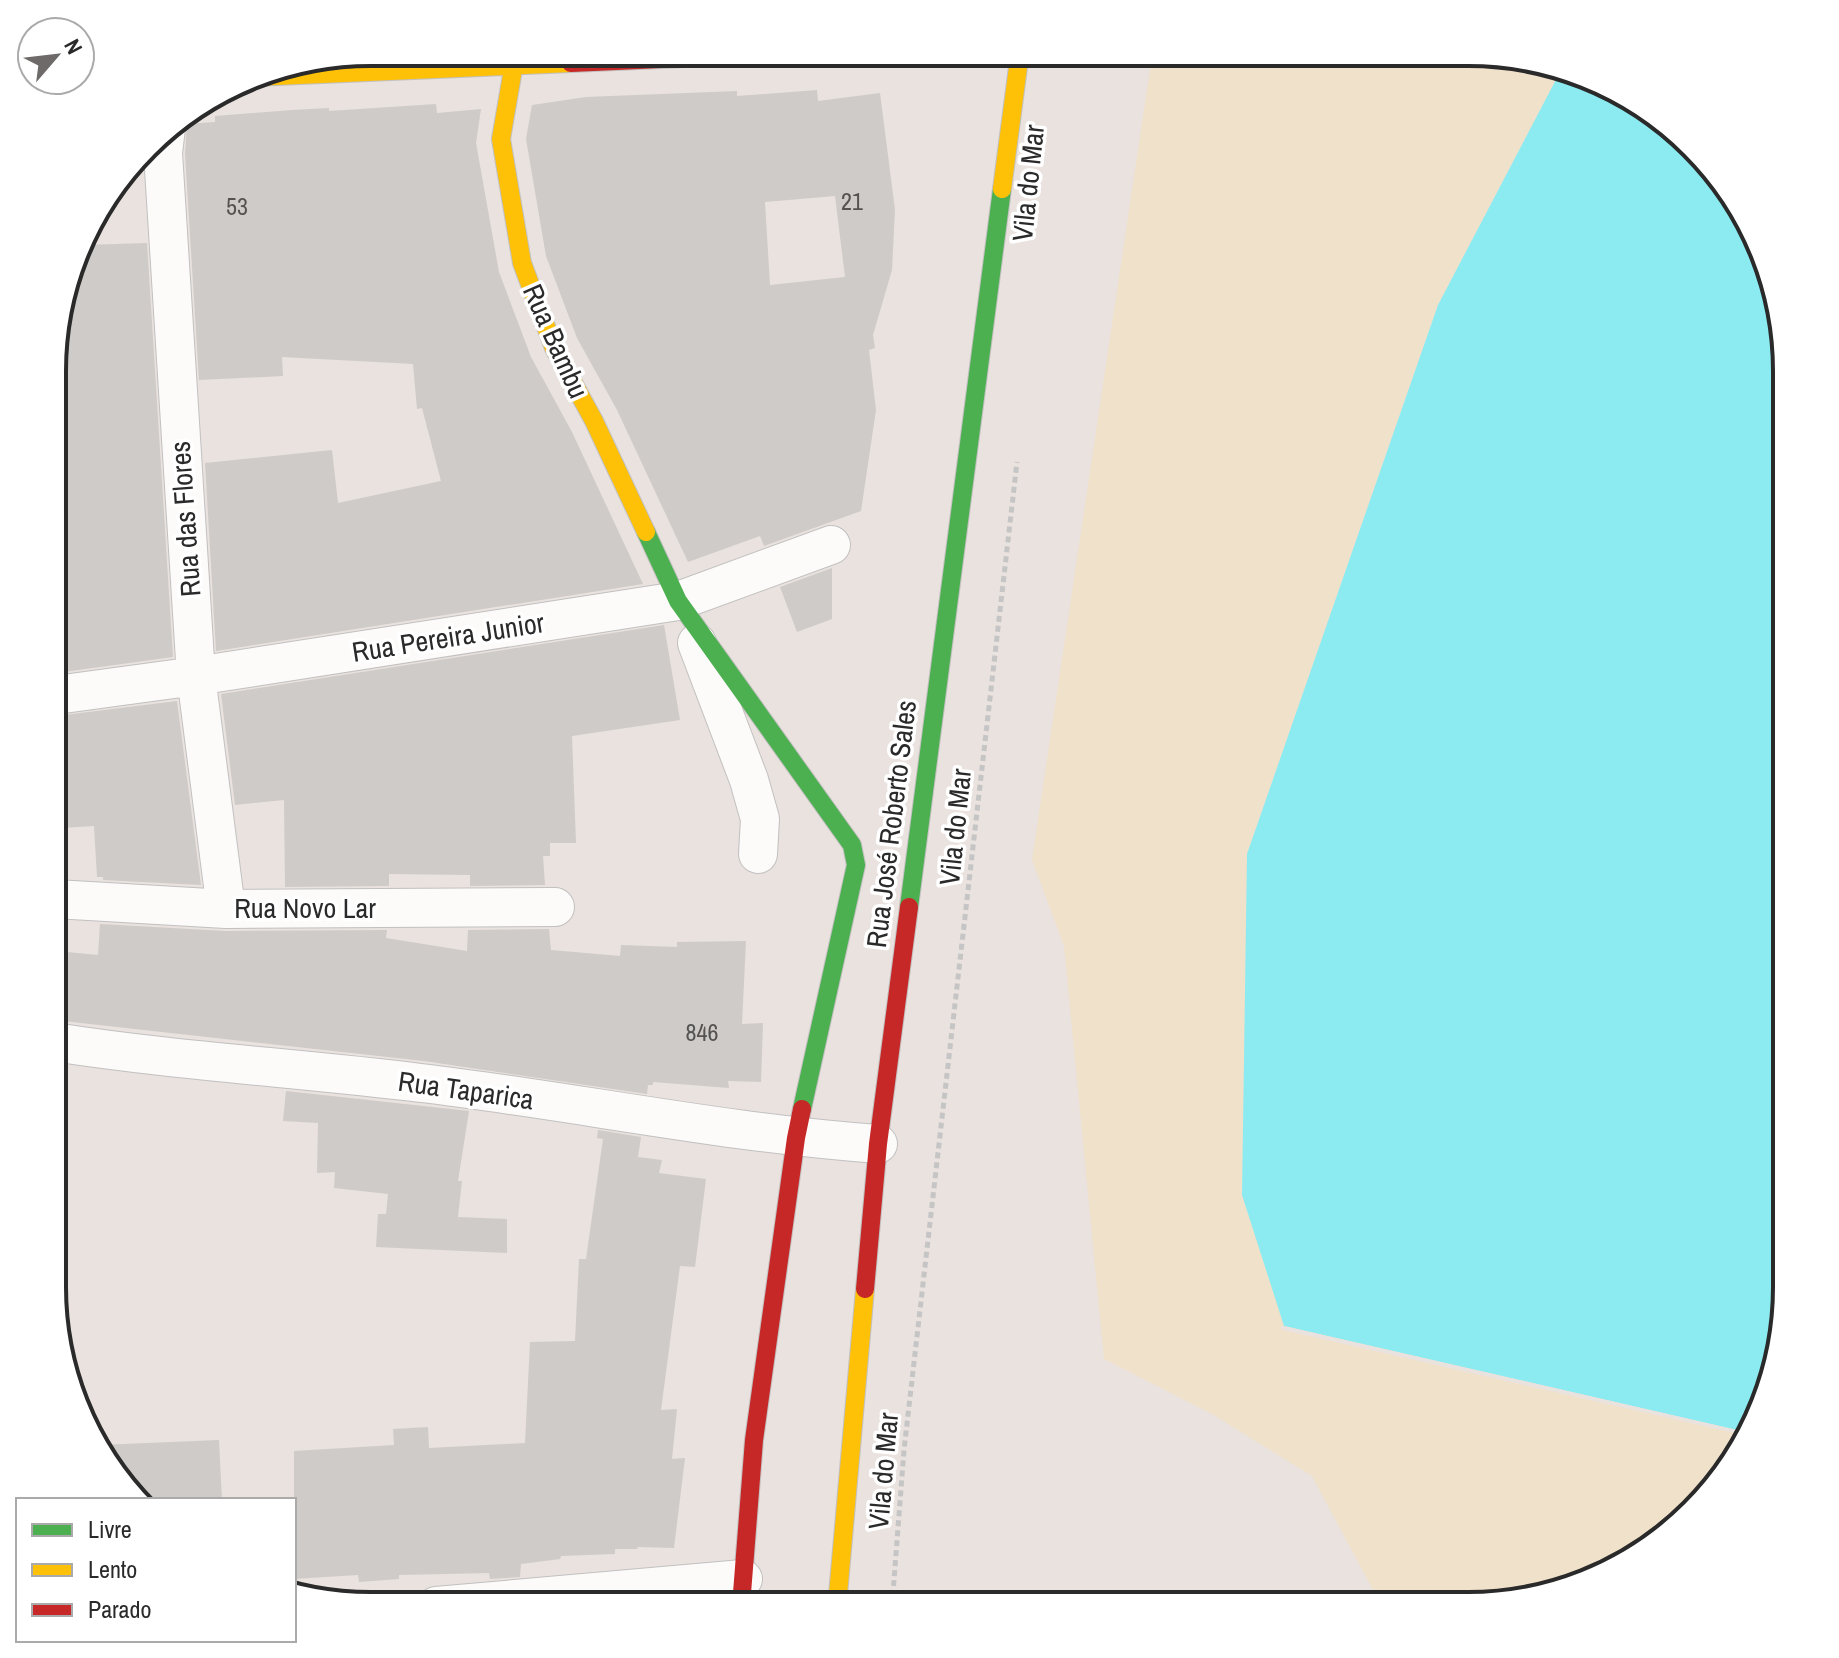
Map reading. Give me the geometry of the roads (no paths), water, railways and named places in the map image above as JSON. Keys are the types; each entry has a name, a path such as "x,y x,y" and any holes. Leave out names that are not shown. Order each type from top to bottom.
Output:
{"street":[{"path":"304,74 413,66"},
{"name":"Rua Bambu","path":"513,66 501,139 522,263 554,348 594,421 682,606 749,780 760,819 758,854"},
{"name":"Rua José Roberto Sales","path":"838,1592 878,1144 1018,66"},
{"name":"Rua das Flores","path":"164,147 196,676 226,909"},
{"name":"Rua Pereira Junior","path":"66,694 682,606 831,545"},
{"name":"Rua Bambu","path":"682,606 844,832 855,854 856,865 796,1138"},
{"name":"Rua Novo Lar","path":"66,900 226,909 555,907"},
{"name":"Rua Taparica","path":"66,1044 154,1057 422,1083 796,1138 878,1144"},
{"path":"742,1592 754,1440 796,1138"}],"water":[{"path":"1556,79 1603,97 1637,117 1684,155 1710,185 1742,236 1763,292 1773,371 1773,1287 1763,1366 1737,1430 1284,1326 1242,1195 1247,854 1438,305"}]}
